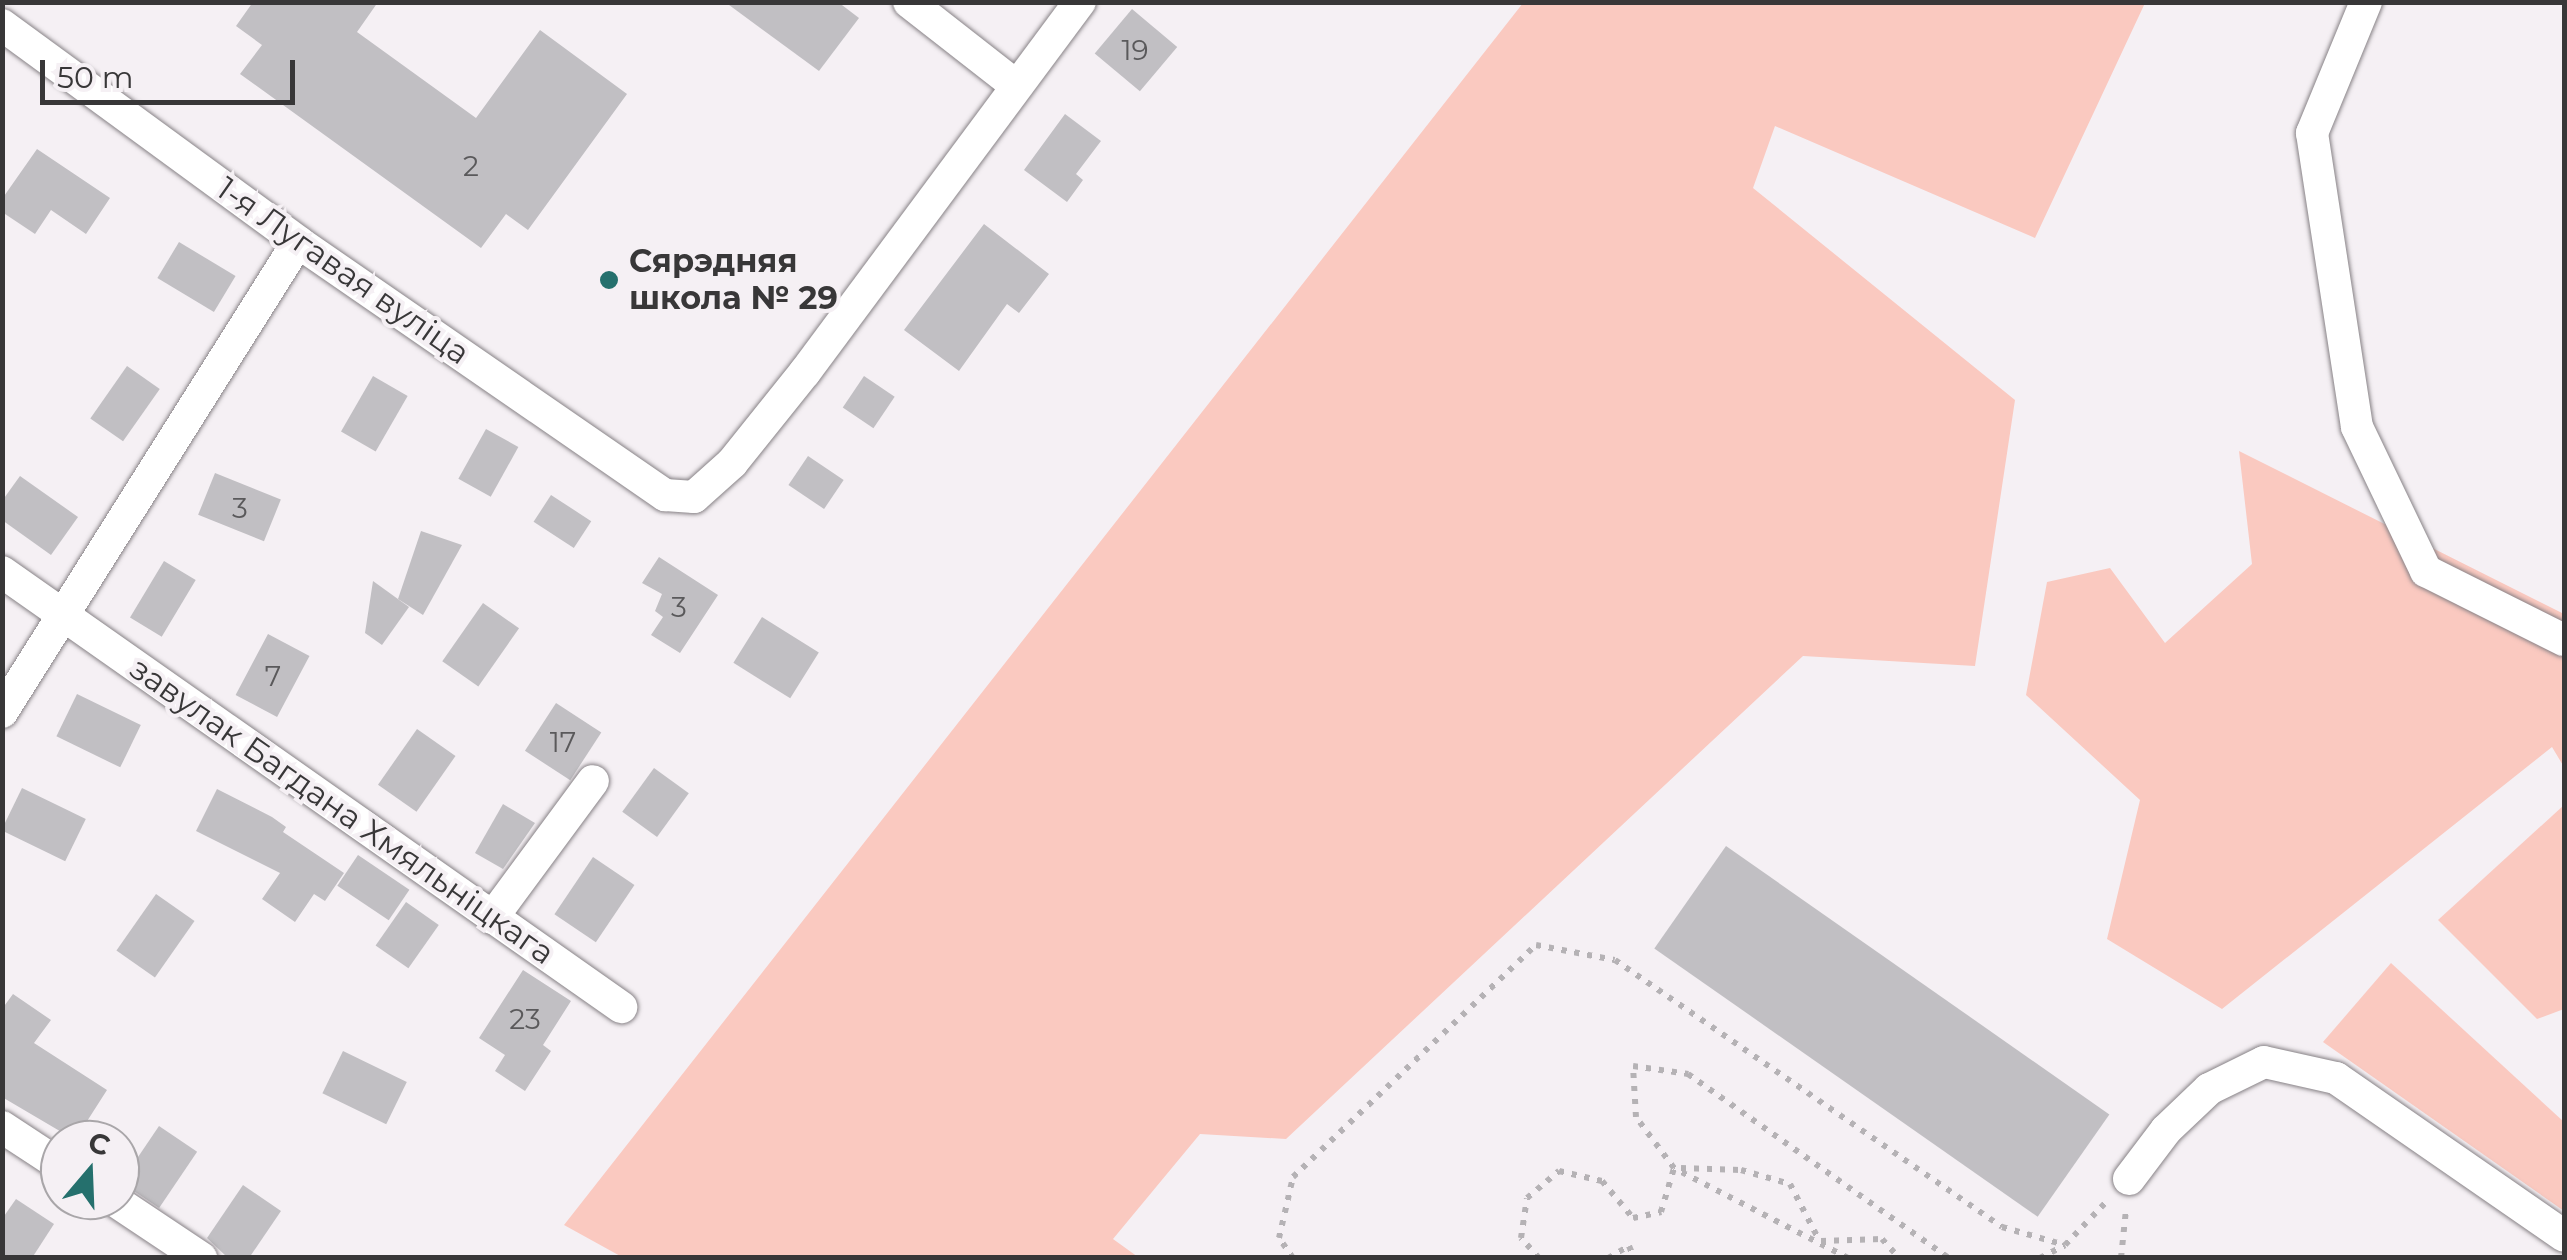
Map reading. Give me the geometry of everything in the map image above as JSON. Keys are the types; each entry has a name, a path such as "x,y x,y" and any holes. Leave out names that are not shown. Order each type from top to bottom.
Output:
{"street":[{"path":"909,2 1014,84 1080,2"},
{"path":"2366,2 2312,133 2357,427 2426,570 2564,640"},
{"name":"1-я Лугавая вуліца","path":"2,25 298,242 664,494 694,498 732,463 805,372 1014,84"},
{"path":"2,712 298,242"},
{"name":"завулак Багдана Хмяльніцкага","path":"2,572 621,1007"},
{"path":"492,918 593,780"},
{"path":"2129,1179 2208,1089 2264,1062 2336,1078 2564,1236"},
{"path":"2,1127 40,1152"},
{"path":"140,1217 202,1258"}],"path":[{"path":"1292,1258 1280,1238 1293,1177 1536,945 1615,960 2002,1227 2065,1245"},
{"path":"1848,1258 1674,1168 1636,1118 1633,1066 1688,1074 1949,1258"},
{"path":"1674,1168 1741,1170 1790,1184 1820,1241"},
{"path":"1539,1258 1521,1238 1527,1198 1559,1171 1602,1181 1633,1218 1661,1212 1674,1168"},
{"path":"2040,1258 2065,1245 2129,1179"},
{"path":"2121,1258 2129,1179"},
{"path":"1820,1241 1882,1239 1898,1258"},
{"path":"1608,1258 1629,1246 1634,1258"}],"shaded area":[{"path":"1523,3 2145,3 2035,238 1775,126 1753,188 2015,400 1975,666 1803,656 1286,1139 1200,1134 1113,1239 1138,1257 622,1257 564,1225"},
{"path":"2239,451 2564,614 2564,767 2552,747 2222,1009 2107,939 2140,800 2026,695 2047,582 2110,568 2165,643 2252,564"},
{"path":"2564,805 2564,1009 2537,1019 2438,920"},
{"path":"2391,963 2564,1122 2564,1211 2323,1042"}],"building":[{"path":"253,2 378,2 357,32 476,118 540,30 627,94 528,230 506,214 481,248 240,74 262,45 236,26"},
{"path":"725,2 838,2 859,18 819,71"},
{"path":"1132,9 1177,47 1140,91 1095,53"},
{"path":"1065,114 1101,141 1076,174 1083,180 1067,202 1024,170"},
{"path":"37,149 110,198 86,234 51,210 35,234 2,212 2,199"},
{"path":"984,224 1049,274 1019,313 1007,304 959,371 904,330"},
{"path":"179,242 236,276 214,312 157,278"},
{"path":"127,366 160,389 123,441 90,418"},
{"path":"373,376 408,396 376,451 341,431"},
{"path":"864,376 895,397 873,428 843,408"},
{"path":"486,429 518,447 491,497 458,479"},
{"path":"808,456 844,480 824,509 788,485"},
{"path":"215,473 281,500 264,541 198,515"},
{"path":"20,476 78,517 51,555 2,520 2,501"},
{"path":"551,495 591,521 574,548 534,522"},
{"path":"421,531 462,545 423,615 398,599"},
{"path":"659,557 718,595 680,653 651,635 663,617 655,611 662,594 642,583"},
{"path":"164,561 196,580 162,637 130,618"},
{"path":"373,581 409,607 382,645 365,633"},
{"path":"483,603 519,628 478,686 442,661"},
{"path":"762,617 819,653 790,698 733,663"},
{"path":"268,634 309,656 277,717 236,695"},
{"path":"77,694 141,725 120,767 56,736"},
{"path":"556,703 601,732 570,780 525,751"},
{"path":"417,729 456,756 416,812 378,785"},
{"path":"654,768 689,793 657,837 622,812"},
{"path":"22,788 86,819 65,861 2,831"},
{"path":"217,789 272,817 286,827 283,832 344,873 325,901 314,894 295,922 262,899 280,873 196,831"},
{"path":"503,804 535,823 503,869 475,853"},
{"path":"1726,846 2109,1114 2038,1217 1654,948"},
{"path":"358,855 409,890 389,920 337,886"},
{"path":"593,857 634,885 596,942 554,914"},
{"path":"156,894 195,921 155,977 116,951"},
{"path":"406,902 439,925 408,968 376,945"},
{"path":"523,970 571,1001 543,1045 551,1051 525,1091 495,1071 505,1055 479,1038"},
{"path":"13,994 51,1020 34,1043 107,1090 88,1120 41,1120 2,1097 2,1009"},
{"path":"343,1051 407,1082 386,1124 322,1093"},
{"path":"159,1126 197,1152 159,1208 140,1195 140,1154"},
{"path":"243,1185 281,1211 249,1258 228,1258 207,1238"},
{"path":"16,1199 40,1215 40,1220 54,1224 32,1258 2,1258 2,1219"}],"place":[{"name":"Сярэдняя школа № 29","path":"609,280"}]}
